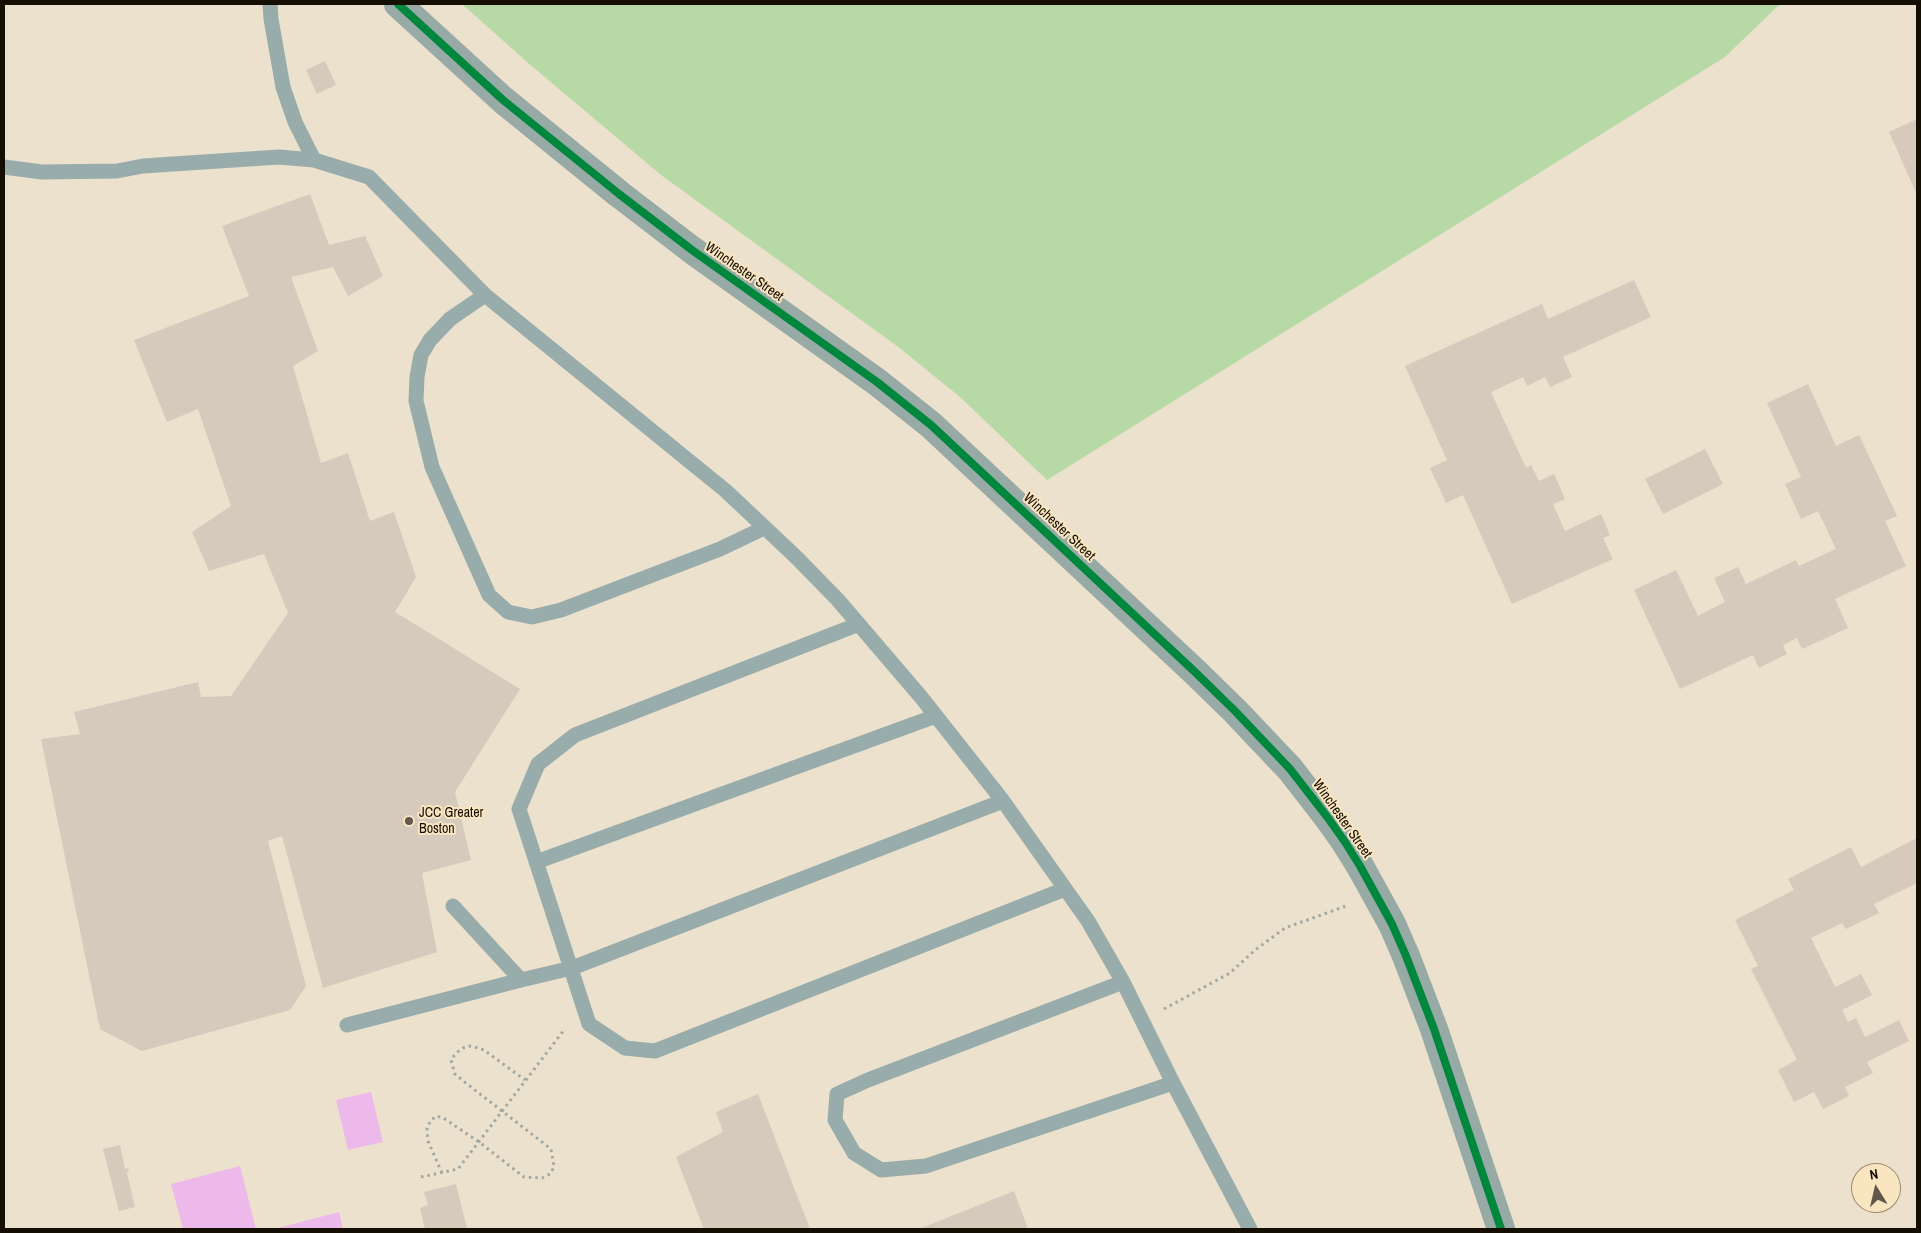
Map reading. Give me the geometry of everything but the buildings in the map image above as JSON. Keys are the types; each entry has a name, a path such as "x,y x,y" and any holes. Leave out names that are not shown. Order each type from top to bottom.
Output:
{"street":[{"name":"Winchester Street","path":"398,4 503,100 619,194 692,250 878,382 958,450 1195,672 1290,769 1328,818 1360,866 1377,894 1406,956 1434,1029 1501,1229"}],"lane":[{"path":"270,4 283,87 295,122 314,160"},
{"path":"4,168 42,172 98,171 279,157 314,160 369,177 485,295 726,491 796,557 859,624 936,716 1003,801 1088,921 1123,982 1173,1083 1250,1229"},
{"path":"485,295 450,319 430,340 421,355 416,377 416,401 432,467 489,595 508,612 532,617 561,610 720,549 764,528"},
{"path":"859,624 575,735 538,764 519,810 589,1024 625,1048 655,1051 1065,889"},
{"path":"536,862 936,716"},
{"path":"347,1025 572,968 1003,801"},
{"path":"453,906 521,980"},
{"path":"1123,982 837,1094 835,1120 854,1153 881,1170 926,1166 1173,1083"}],"path":[{"path":"1142,1021 1230,974 1255,950 1285,928 1377,894"},
{"path":"422,1177 458,1169 573,1018 584,1007"},
{"path":"442,1173 428,1141 427,1128 431,1120 436,1116 445,1119 479,1142 524,1176 542,1178 550,1174 554,1167 551,1149 455,1074 451,1060 456,1053 470,1046 484,1050 525,1080"}],"green space":[{"path":"462,4 1780,4 1725,57 1047,480 960,397 897,346 661,175 527,62"}],"shaded area":[{"path":"371,1092 383,1142 348,1150 336,1100"},
{"path":"240,1166 256,1229 183,1229 171,1184"},
{"path":"339,1212 343,1229 274,1229"}],"cycle path":[{"path":"398,4 503,100 619,194 692,250 877,382 931,425 1195,672 1290,769 1345,842 1392,924 1434,1029 1501,1229"}],"place":[{"name":"JCC Greater Boston","path":"409,821"}]}
